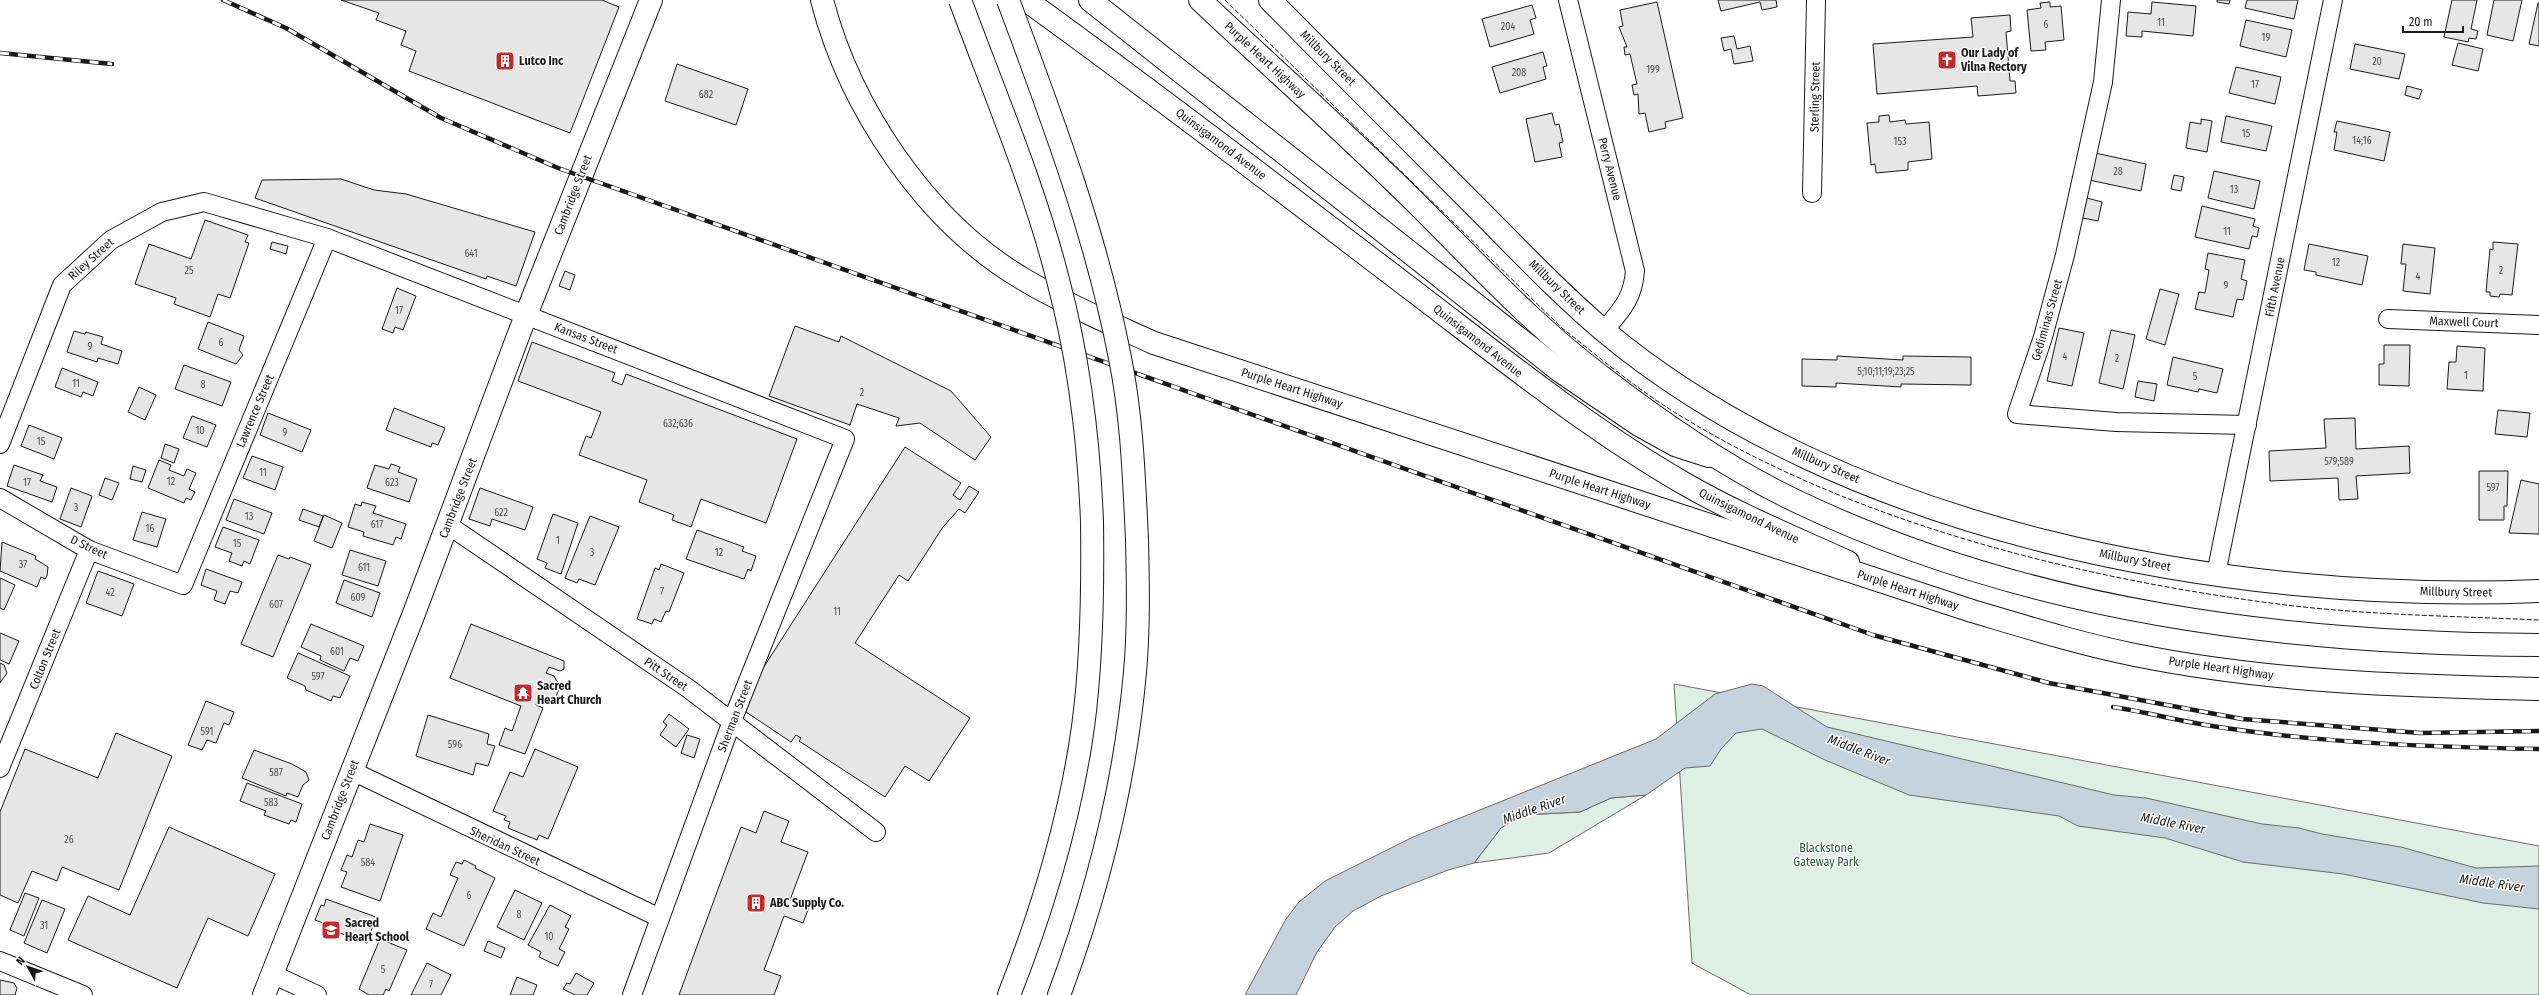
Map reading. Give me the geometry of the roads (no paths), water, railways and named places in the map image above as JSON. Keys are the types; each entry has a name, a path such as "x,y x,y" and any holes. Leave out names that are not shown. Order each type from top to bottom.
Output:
{"main road":[{"name":"Cambridge Street","path":"264,995 448,525 526,315 651,0"},
{"name":"Purple Heart Highway","path":"822,0 828,21 850,77 879,132 900,164 935,206 963,234 1022,278 1068,303 1154,343 1972,611 2055,636 2135,655 2299,679 2406,685 2539,689"},
{"path":"960,0 1013,142 1058,280 1071,336 1086,434 1092,522 1093,597 1083,726 1073,784 1057,850 1025,954 1009,995"},
{"path":"1008,0 1063,149 1099,266 1120,358 1130,417 1137,539 1135,671 1120,778 1095,888 1077,946 1059,995"},
{"name":"Quinsigamond Avenue","path":"1026,0 1206,132 1506,364 1623,446 1686,485 1780,532 1897,584 1972,611"},
{"path":"1090,0 1560,371 1639,425 1669,442 1725,462"},
{"name":"Purple Heart Highway","path":"1200,0 1405,192 1496,284 1563,346 1657,418 1725,462 1798,502 1869,533 1938,558 2014,581 2097,603 2179,619 2274,632 2441,644 2539,645"},
{"name":"Millbury Street","path":"1270,0 1540,271 1604,331 1642,360 1727,416 1774,442 1863,481 1910,499 2012,533 2121,558 2216,574 2330,587 2454,592 2539,591"}],"street":[{"name":"Perry Avenue","path":"1568,0 1635,271 1634,288 1626,304 1604,331"},
{"name":"Sterling Street","path":"1812,193 1816,0"},
{"name":"Gediminas Street","path":"2111,0 2103,82 2065,255 2043,337 2017,414 2116,422 2246,425"},
{"name":"Fifth Avenue","path":"2216,574 2333,0"},
{"name":"Riley Street","path":"0,444 62,285 111,240 162,212 204,202 327,238"},
{"name":"Kansas Street","path":"327,238 845,439"},
{"name":"Lawrence Street","path":"183,585 327,238"},
{"name":"Maxwell Court","path":"2388,319 2539,325"},
{"name":"Sherman Street","path":"632,995 732,721 845,439"},
{"name":"D Street","path":"0,498 89,550 183,585"},
{"name":"Pitt Street","path":"448,525 732,721 876,832"},
{"name":"Colton Street","path":"0,768 89,550"},
{"name":"Sheridan Street","path":"352,771 660,918"},
{"path":"0,961 83,995"},
{"path":"272,974 317,995"}],"water":[{"name":"Middle River","path":"1752,684 1763,686 1827,727 2114,795 2146,798 2262,824 2299,828 2322,834 2401,847 2476,868 2539,866 2539,909 2483,903 2343,874 2243,862 2165,838 2078,826 2059,816 1909,795 1825,760 1762,729 1736,733 1721,749 1710,766 1685,768 1646,795 1611,798 1580,812 1521,815 1501,828 1474,863 1448,870 1381,896 1353,911 1335,927 1317,952 1296,995 1245,995 1286,919 1299,902 1325,881 1413,837 1656,739 1715,694"}],"railway":[{"path":"223,0 286,28 441,118 558,168 1873,635 2049,683 2242,719 2420,733 2539,731"},
{"path":"0,53 112,64"},
{"path":"2113,707 2187,722 2253,732 2293,736 2375,743 2539,749"}],"place":[{"name":"Our Lady of Vilna Rectory","path":"1947,60"},
{"name":"Lutco Inc","path":"505,61"},
{"name":"Sacred Heart Church","path":"523,693"},
{"name":"ABC Supply Co.","path":"756,903"},
{"name":"Sacred Heart School","path":"331,930"}],"park label":[{"name":"Blackstone Gateway Park","path":"1826,855"}]}
